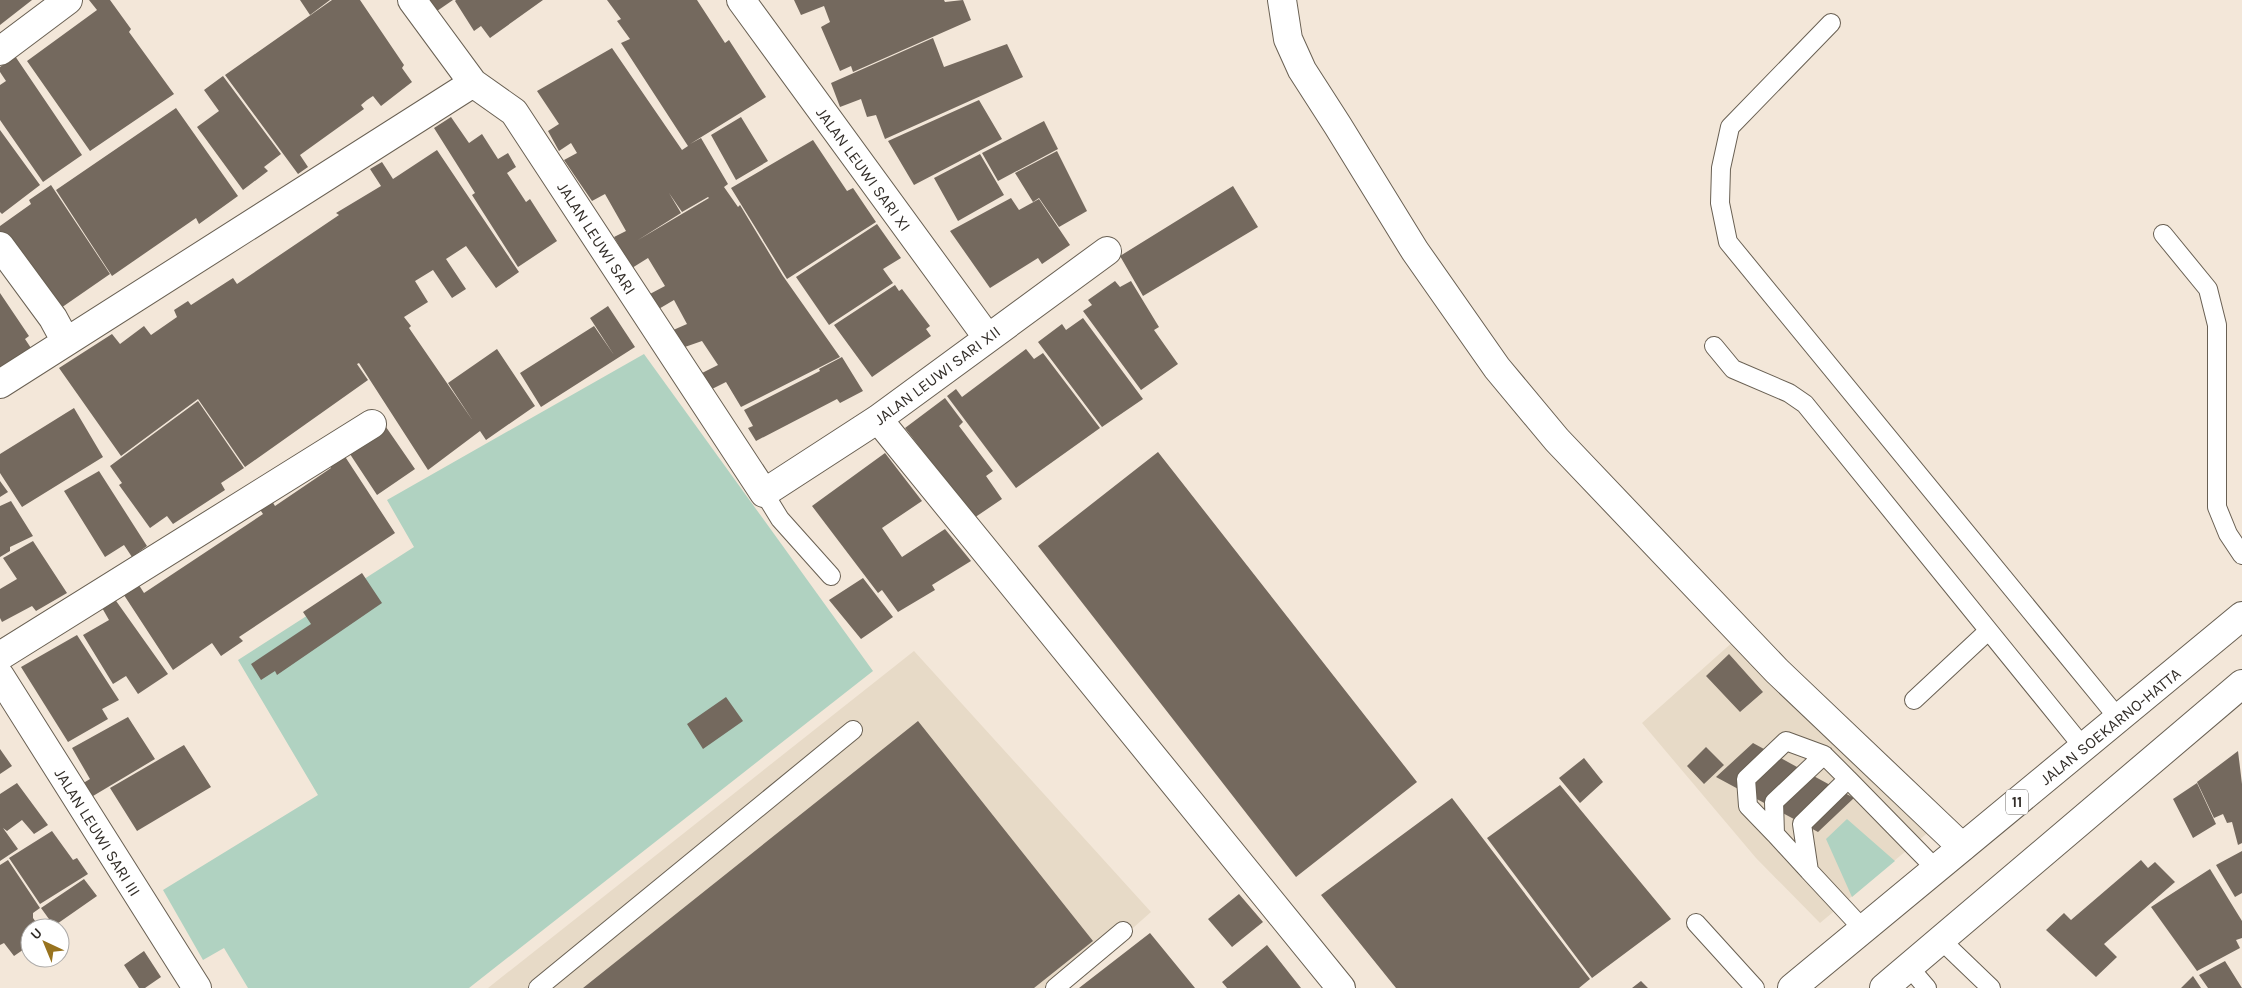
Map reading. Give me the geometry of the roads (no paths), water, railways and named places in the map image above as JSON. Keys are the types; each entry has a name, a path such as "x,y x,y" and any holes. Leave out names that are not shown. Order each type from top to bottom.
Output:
{"main road":[{"path":"0,51 68,0"},
{"name":"JALAN LEUWI SARI","path":"412,0 473,83 514,112 764,492"},
{"name":"JALAN LEUWI SARI XI","path":"741,0 987,338"},
{"path":"1282,0 1288,39 1302,70 1415,251 1508,382 1557,440 1777,671 1962,847"},
{"path":"0,384 473,83"},
{"path":"0,246 52,318 66,342"},
{"name":"JALAN LEUWI SARI XII","path":"764,492 878,419 1107,251"},
{"path":"878,419 1341,988"},
{"path":"0,656 372,424"},
{"name":"JALAN SOEKARNO-HATTA","path":"1792,988 2242,616"},
{"name":"JALAN LEUWI SARI III","path":"0,676 197,988"},
{"path":"1884,988 2242,684"}],"lane":[{"path":"1831,23 1730,127 1721,168 1720,203 1728,242 2118,719"},
{"path":"2163,234 2208,289 2216,325 2218,507 2228,534 2242,554"},
{"path":"1714,346 1734,370 1789,393 1805,404 1987,632 2083,747"},
{"path":"764,492 780,519 831,576"},
{"path":"1914,700 1987,632"},
{"path":"538,988 853,730"},
{"path":"1863,929 1748,806 1746,779 1786,741 1824,755 1936,869"},
{"path":"1775,834 1774,802 1824,755"},
{"path":"1809,871 1802,824 1848,779"},
{"path":"1696,922 1756,988"},
{"path":"1054,988 1123,931"},
{"path":"1941,940 1991,988"},
{"path":"1909,967 1927,988"}]}
